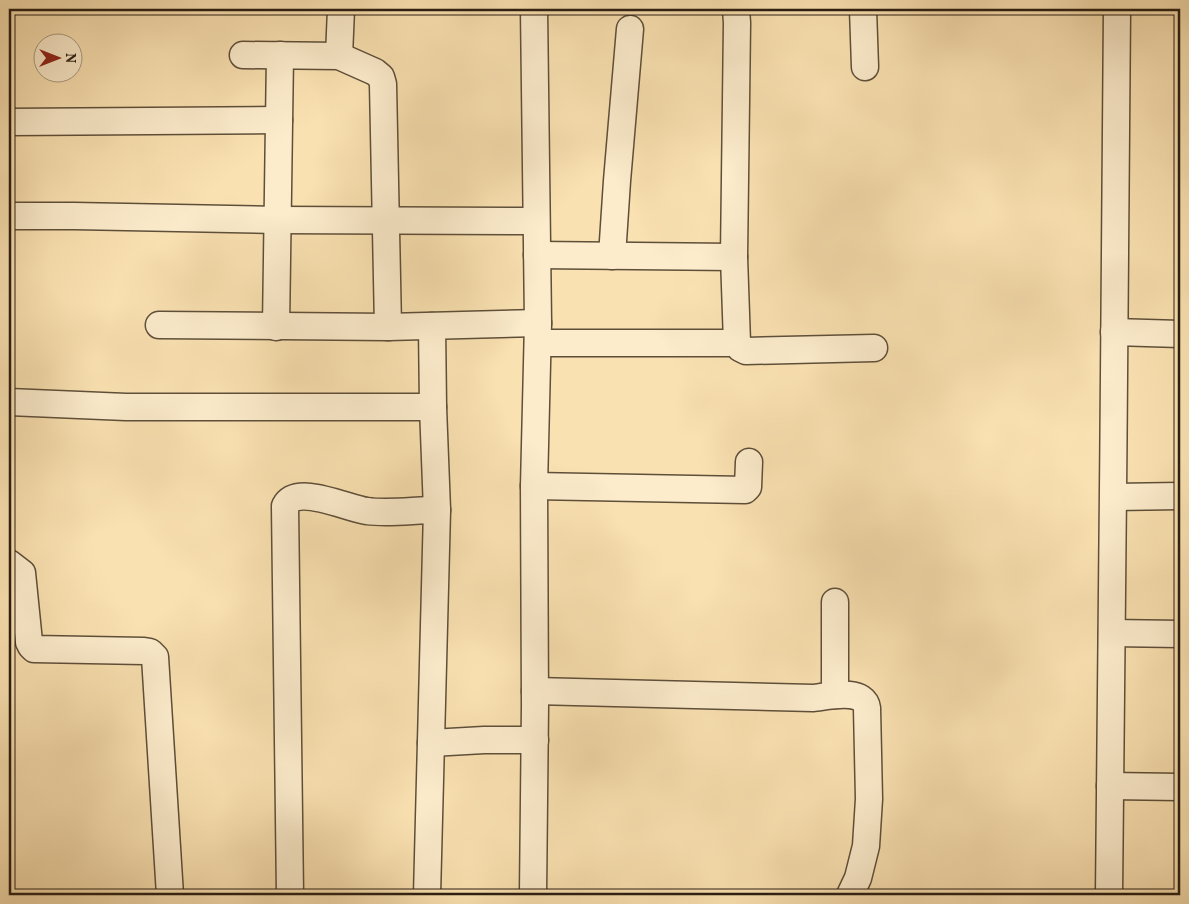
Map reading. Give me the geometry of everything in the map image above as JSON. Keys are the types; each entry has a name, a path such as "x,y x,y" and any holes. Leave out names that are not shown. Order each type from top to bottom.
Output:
{"street":[{"path":"340,56 341,9"},
{"path":"533,895 535,740 534,486 538,333 534,9"},
{"path":"736,9 734,257 737,343 740,348 746,351 874,348"},
{"path":"863,9 865,67"},
{"path":"1109,895 1117,9"},
{"path":"612,256 630,28"},
{"path":"243,55 340,56 375,72 381,77 383,84 388,327"},
{"path":"276,327 280,55"},
{"path":"9,122 279,120"},
{"path":"9,216 536,221"},
{"path":"537,255 734,257"},
{"path":"159,325 276,327 432,326 737,343"},
{"path":"427,895 436,510 432,326"},
{"path":"1114,332 1180,334"},
{"path":"9,402 126,407 433,407"},
{"path":"534,486 745,490 748,487 749,462"},
{"path":"1114,497 1180,496"},
{"path":"290,895 285,506 290,500 302,497 327,499 366,511 436,510"},
{"path":"9,563 22,573 29,642 34,649 150,652 155,657 170,895"},
{"path":"835,602 835,695"},
{"path":"1112,633 1180,634"},
{"path":"535,691 813,698 843,694 860,698 866,702 867,708 868,799 866,846 858,878 850,895"},
{"path":"431,743 535,740"},
{"path":"1110,786 1180,787"}]}
